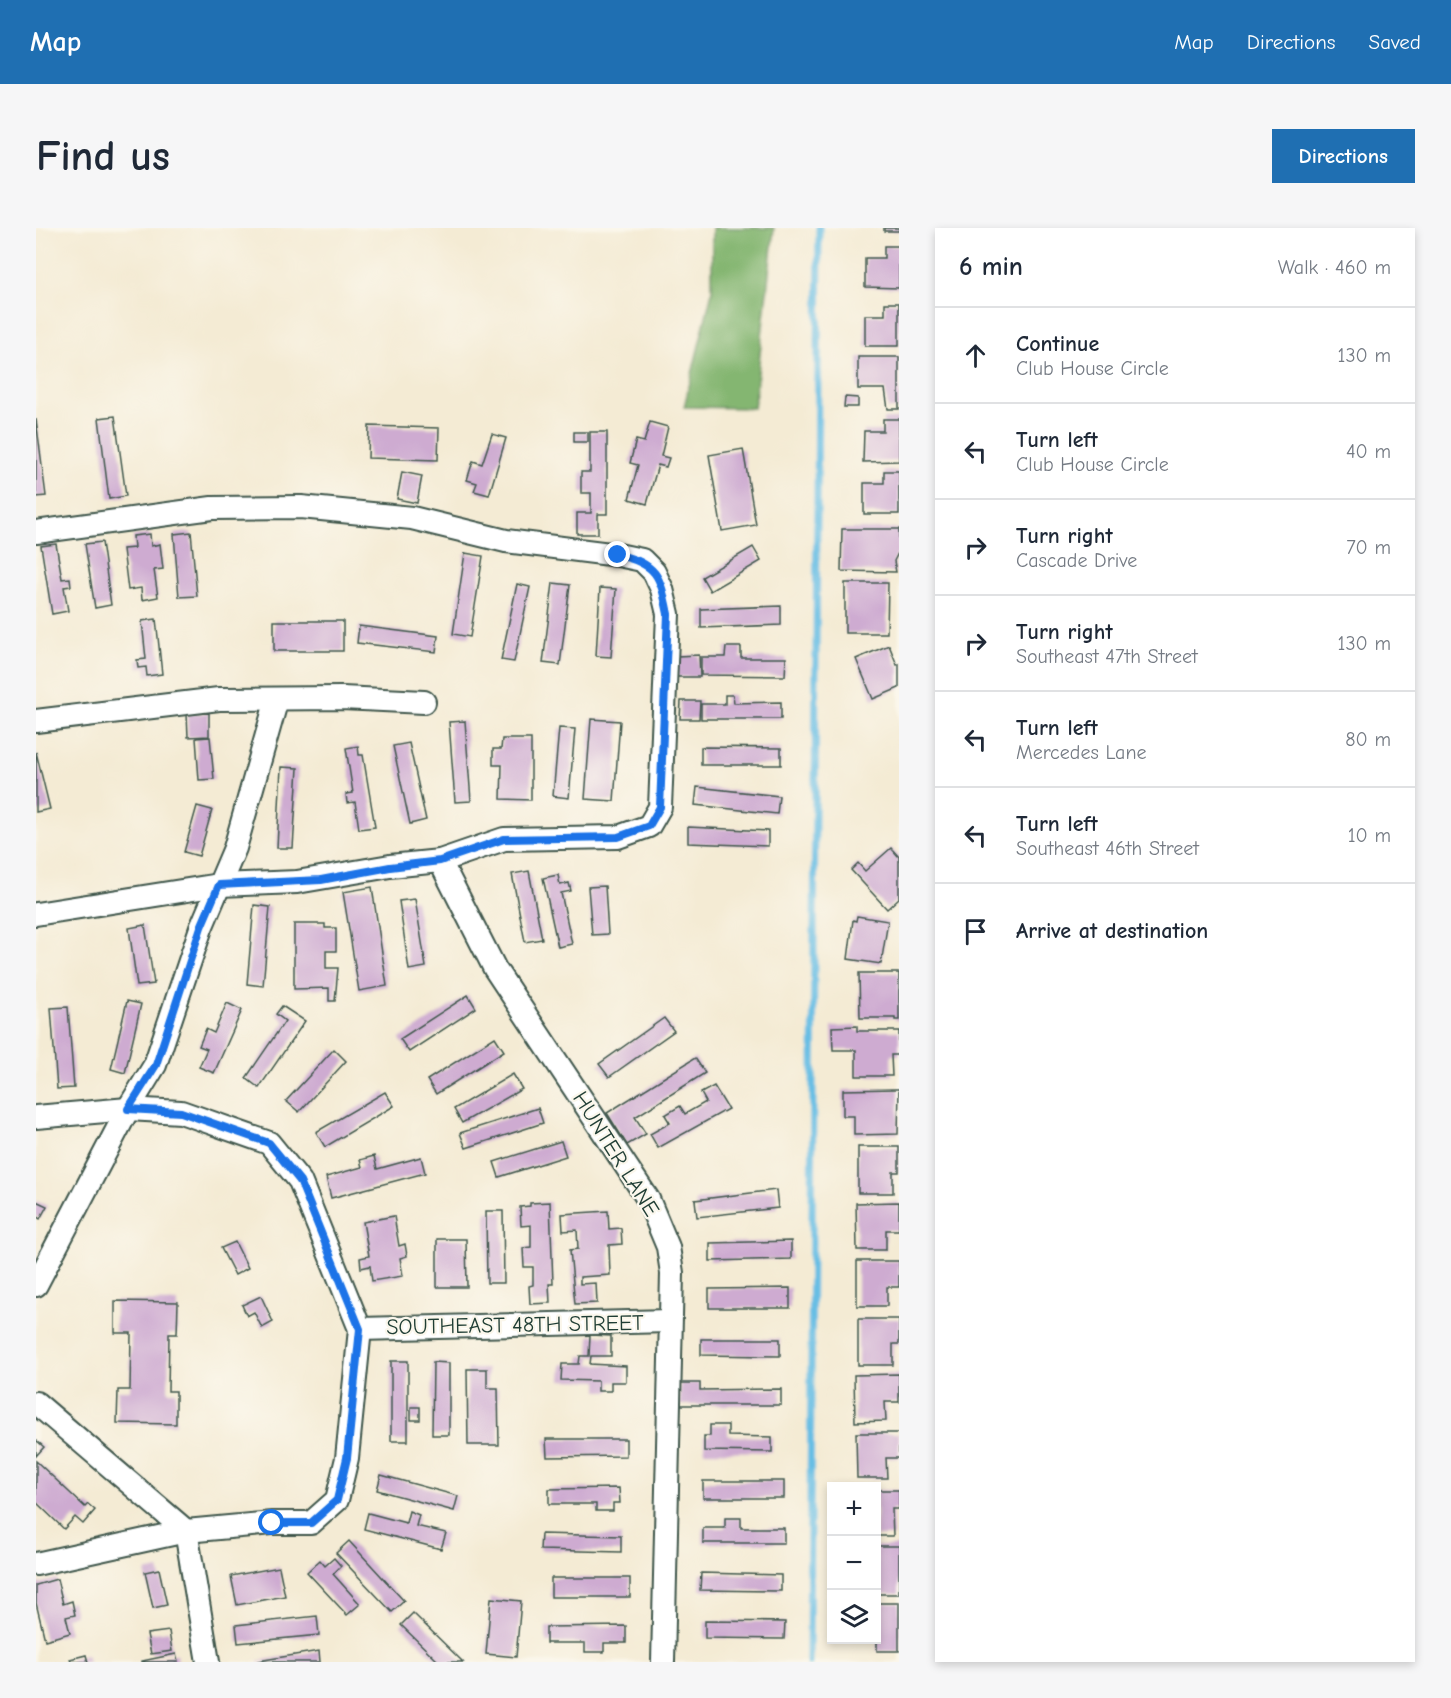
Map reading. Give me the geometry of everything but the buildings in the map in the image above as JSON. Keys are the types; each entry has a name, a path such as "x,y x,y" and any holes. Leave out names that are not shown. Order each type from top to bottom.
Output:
{"street":[{"path":"36,532 212,508 301,507 412,518 506,541 642,560 654,572 662,589 668,614 660,807 649,826 618,837 504,839 440,861 297,882 219,885 36,914"},
{"path":"36,721 219,699 342,698 424,702"},
{"path":"36,1285 128,1109 156,1065 201,927 235,848 277,699"},
{"name":"HUNTER LANE","path":"440,861 495,969 648,1199 660,1223 668,1247 672,1273 669,1321 663,1662"},
{"path":"36,1117 128,1109 181,1112 269,1143 300,1181 360,1329 347,1458 337,1500 311,1523 272,1523 186,1531 36,1564"},
{"name":"SOUTHEAST 48TH STREET","path":"360,1329 669,1321"},
{"path":"36,1403 186,1531 208,1662"}],"green space":[{"path":"712,228 774,228 754,408 684,407 712,292"}],"waterway":[{"path":"809,1662 819,228"}],"route":[{"path":"272,1523 311,1523 337,1500 347,1458 360,1329 300,1181 269,1143 181,1112 128,1109 156,1065 201,927 219,885 321,880 390,867 440,861 472,848 504,839 618,837 649,826 660,807 668,614 662,589 654,572 642,560 618,555"}]}
